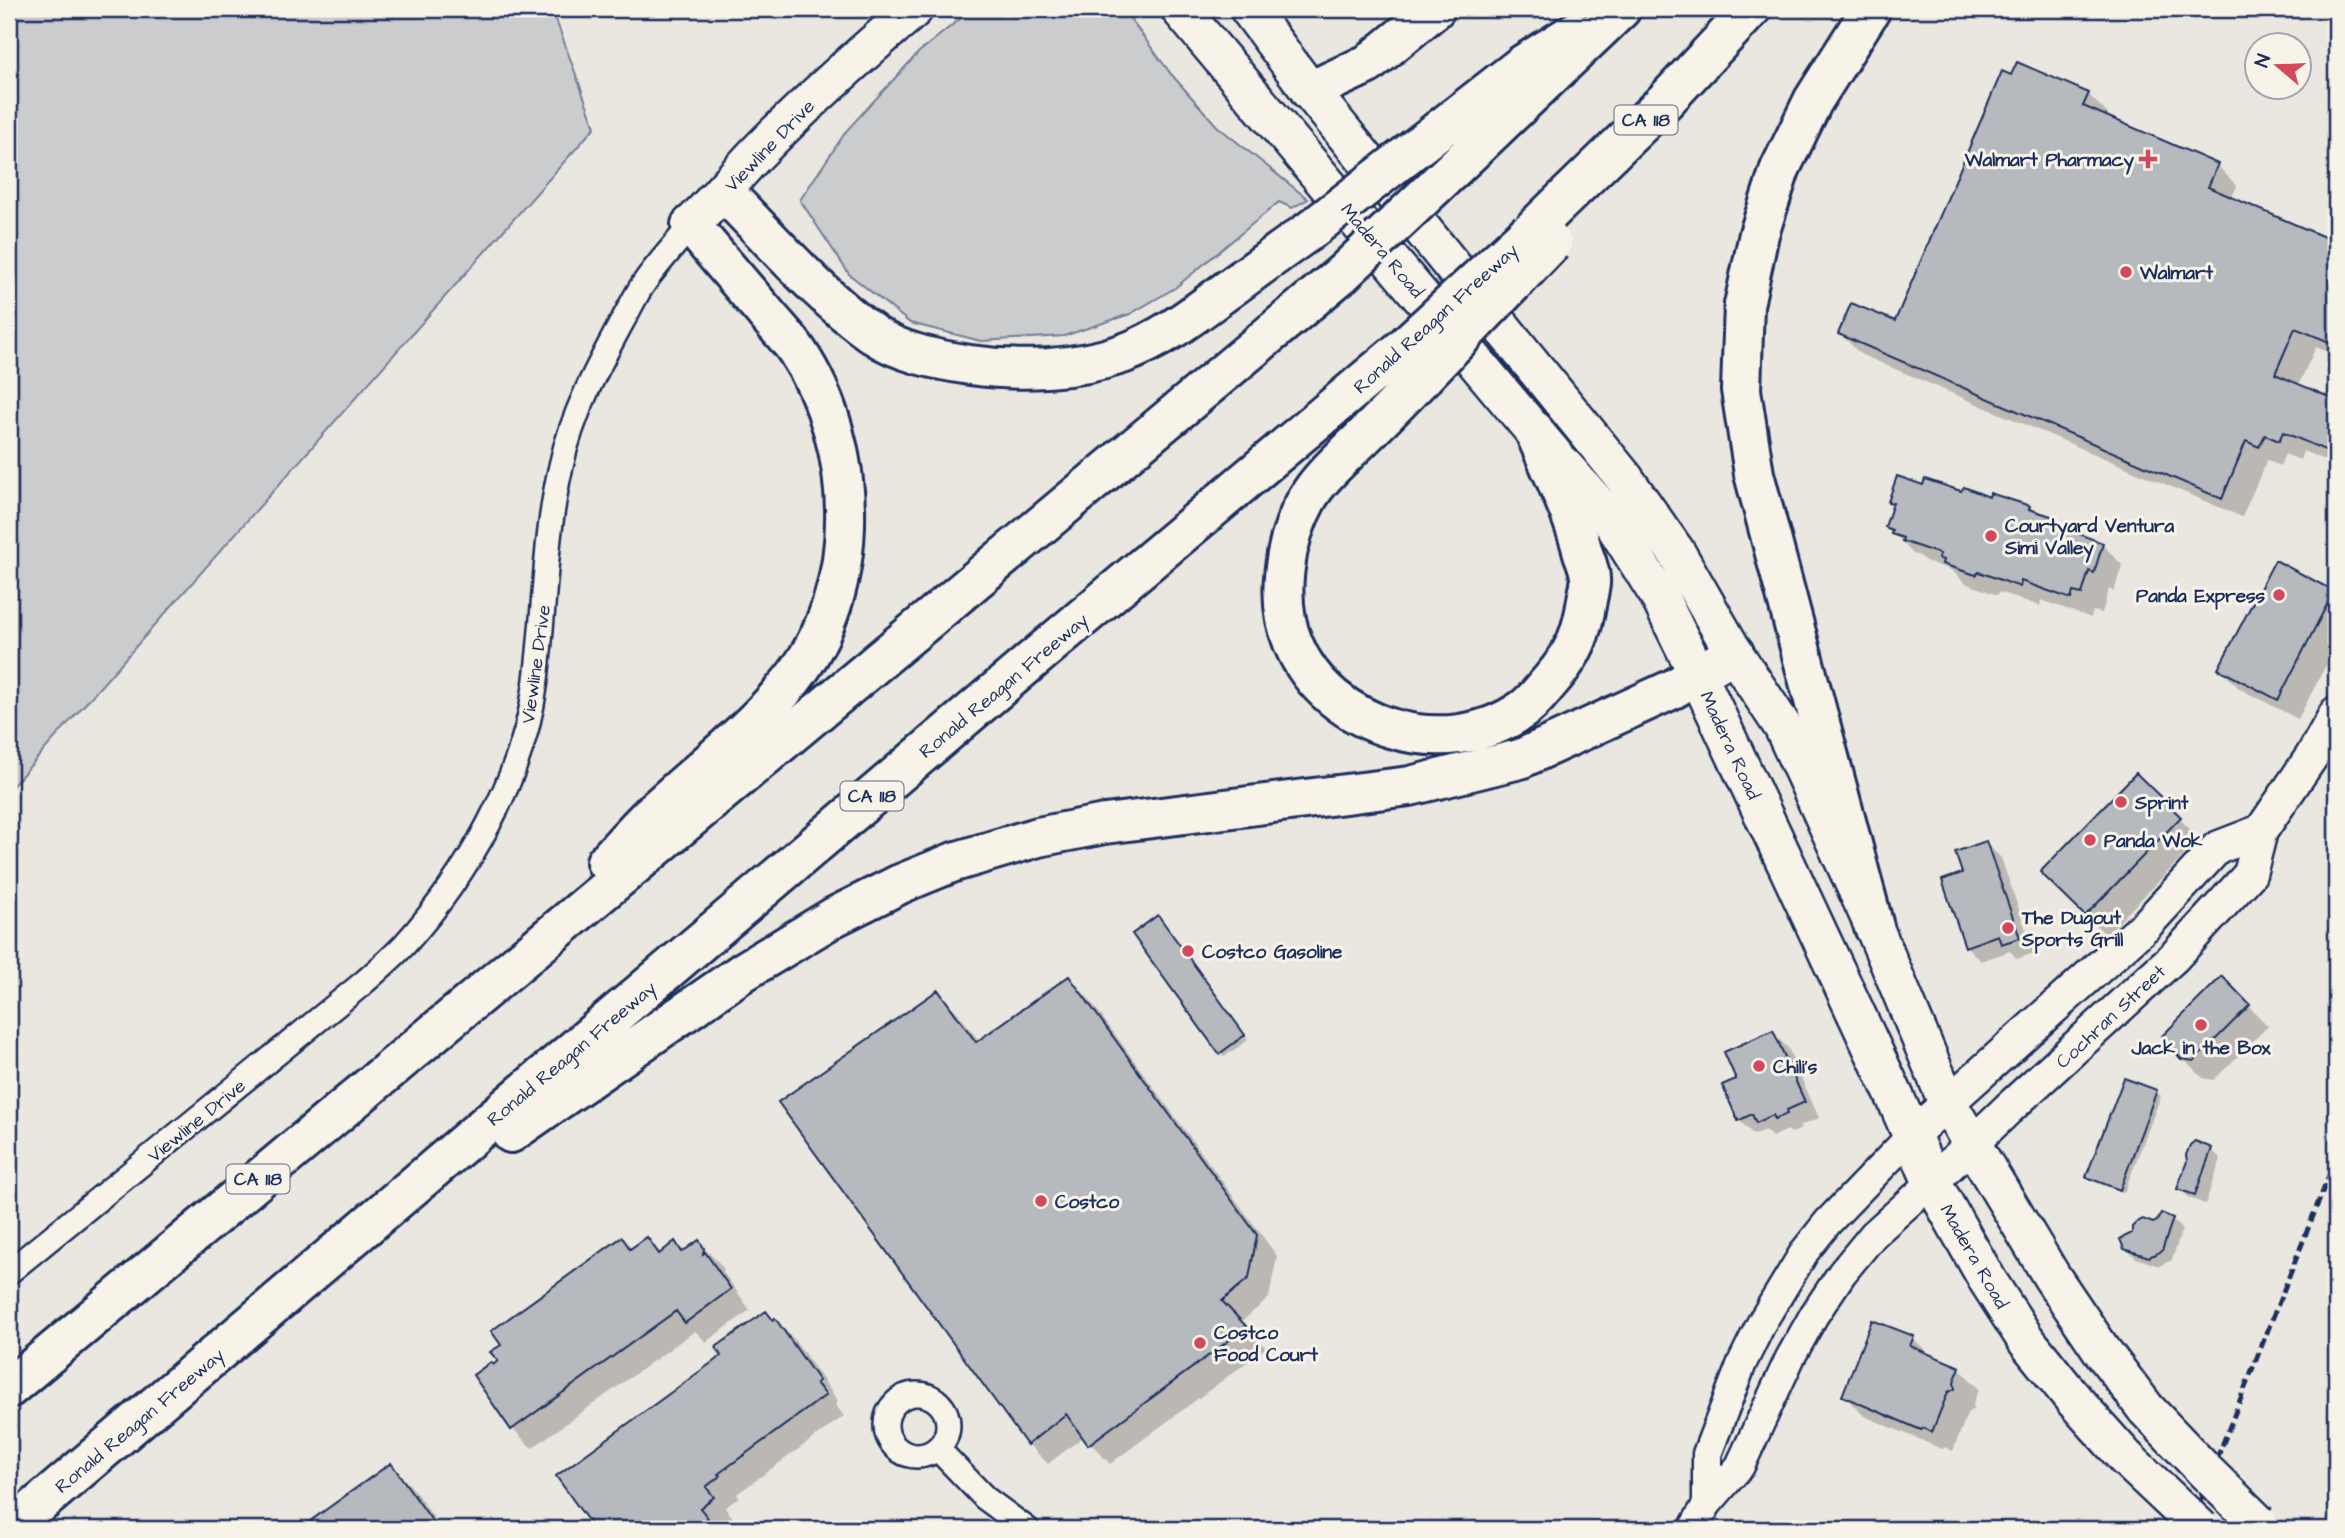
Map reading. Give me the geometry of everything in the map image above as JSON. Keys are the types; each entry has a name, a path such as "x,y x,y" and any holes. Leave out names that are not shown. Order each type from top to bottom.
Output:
{"highway":[{"path":"1310,91 1368,64 1434,9"},
{"path":"724,192 837,306 877,336 915,353 991,368 1024,369 1095,362 1123,354 1190,318 1308,232 1522,65 1612,9"},
{"name":"CA 118","path":"9,1388 1342,274 1621,9"},
{"path":"1871,9 1813,101 1780,169 1759,234 1744,306 1741,390 1754,474 1874,927"},
{"path":"1534,430 1578,534 1590,579 1583,629 1567,662 1522,710 1496,724 1466,734 1431,737 1397,732 1349,710 1306,667 1293,642 1282,593 1287,557 1296,523 1308,498 1413,363 1544,235 1647,144 1741,19"},
{"path":"507,971 648,817 741,736 792,680 818,640 835,592 843,548 845,492 843,467 823,402 796,349 691,225"},
{"name":"Ronald Reagan Freeway","path":"10,1529 1047,647 1413,363"},
{"path":"344,1246 743,972 834,917 900,884 954,862 1038,837 1105,824 1410,786 1520,760 1673,689 1734,653"}],"main road":[{"name":"Viewline Drive","path":"691,225 756,155 867,49 914,9"},
{"name":"Madera Road","path":"1180,9 1610,518 1658,594 1932,1182 1989,1282 2026,1340 2075,1401 2126,1458 2201,1529"},
{"path":"1249,9 1310,91 1625,479 1676,552 1734,653 1783,727 1874,927 1948,1104 1971,1144 2052,1277 2146,1409 2262,1526"},
{"name":"Cochran Street","path":"1932,1182 2174,957 2250,874 2261,831 2312,756 2336,713"},
{"path":"1912,1135 2147,924 2217,848 2261,831"}],"street":[{"name":"Viewline Drive","path":"9,1272 362,984 404,946 457,879 484,833 505,789 522,742 536,678 551,517 561,464 576,416 601,360 644,283 691,225"},
{"path":"1707,1504 1707,1454 1742,1363 1762,1322 1805,1251 1828,1222 1912,1135"},
{"path":"1693,1529 1707,1504 1740,1466 1790,1358 1842,1273 1874,1234 1932,1182"},
{"path":"938,1449 985,1498 1027,1529"}],"shaded area":[{"path":"9,9 552,9 595,127 9,790"},
{"path":"972,9 1123,9 1171,74 1217,126 1308,199 1292,208 1279,202 1175,288 1130,314 1064,336 981,341 910,323 849,274 800,200 847,130 919,52"}],"building":[{"name":"Walmart","path":"2017,62 2089,93 2083,106 2218,164 2208,187 2336,242 2336,332 2332,343 2295,328 2275,374 2336,400 2334,454 2283,432 2279,441 2265,435 2259,447 2246,441 2222,499 1838,334 1851,303 1895,321 2002,71 2011,75"},
{"name":"Courtyard Ventura Simi Valley","path":"1897,476 1923,485 1925,479 1961,491 1964,487 1989,497 1990,493 2054,517 2052,524 2103,543 2094,573 2089,571 2082,594 2073,592 2071,599 2021,581 2020,587 1979,572 1976,575 1942,564 1943,560 1938,558 1940,554 1902,541 1903,538 1891,534 1892,530 1885,527 1893,503 1888,502"},
{"path":"2275,560 2334,591 2278,700 2218,669"},
{"path":"2136,773 2181,817 2085,916 2040,872"},
{"path":"1986,841 2020,938 2001,944 1998,935 1965,947 1942,880 1962,873 1955,852"},
{"path":"1158,915 1245,1035 1219,1054 1132,934"},
{"name":"Costco","path":"1069,976 1257,1235 1249,1278 1222,1301 1247,1327 1088,1445 1066,1414 1027,1445 778,1102 938,990 976,1042"},
{"name":"Jack in the Box","path":"2222,976 2250,1005 2194,1061 2181,1059 2162,1036"},
{"name":"Chili's","path":"1773,1030 1805,1102 1775,1119 1773,1115 1756,1123 1752,1114 1738,1121 1722,1085 1736,1079 1724,1052"},
{"path":"2124,1078 2157,1090 2120,1190 2086,1177"},
{"path":"2195,1141 2212,1148 2195,1195 2177,1189 2187,1161 2186,1155"},
{"path":"2161,1213 2173,1218 2162,1251 2149,1257 2124,1249 2120,1239 2132,1233 2132,1227 2137,1222 2143,1219 2153,1223"},
{"path":"622,1237 630,1249 647,1237 659,1254 675,1241 682,1252 699,1240 704,1248 703,1254 705,1252 731,1289 685,1323 676,1311 511,1430 473,1375 491,1362 493,1365 498,1361 490,1352 501,1345 491,1331"},
{"path":"766,1311 773,1320 775,1318 826,1395 718,1474 720,1476 706,1487 714,1497 700,1508 708,1518 694,1529 594,1529 556,1476 721,1356 716,1347"},
{"path":"1872,1320 1914,1336 1910,1346 1960,1367 1954,1382 1955,1389 1948,1392 1932,1432 1924,1428 1921,1430 1842,1396"},
{"path":"391,1463 438,1529 299,1529"}],"railway":[{"path":"2189,1529 2336,1158"}],"place":[{"name":"Walmart Pharmacy","path":"2148,159"},
{"name":"Walmart","path":"2126,272"},
{"name":"Courtyard Ventura Simi Valley","path":"1991,536"},
{"name":"Panda Express","path":"2279,595"},
{"name":"Sprint","path":"2121,802"},
{"name":"Panda Wok","path":"2090,840"},
{"name":"The Dugout Sports Grill","path":"2008,928"},
{"name":"Costco Gasoline","path":"1188,951"},
{"name":"Jack in the Box","path":"2201,1025"},
{"name":"Chili's","path":"1759,1066"},
{"name":"Costco","path":"1041,1201"},
{"name":"Costco Food Court","path":"1200,1343"}]}
